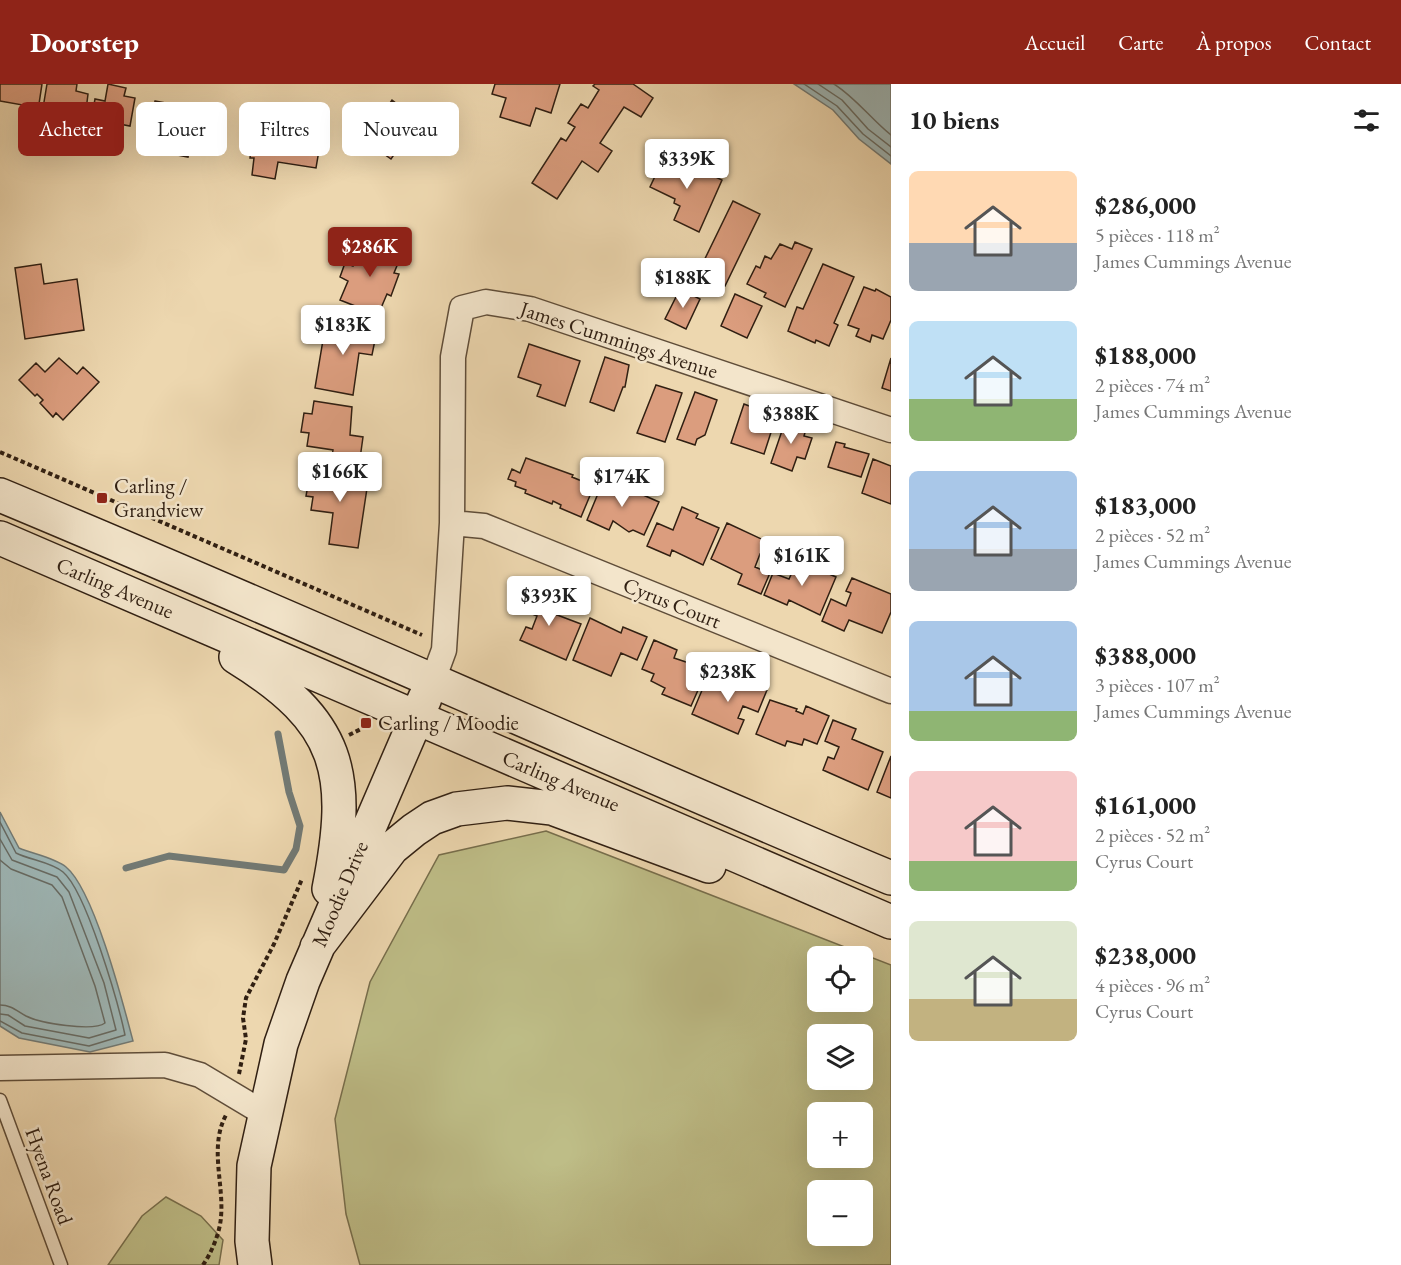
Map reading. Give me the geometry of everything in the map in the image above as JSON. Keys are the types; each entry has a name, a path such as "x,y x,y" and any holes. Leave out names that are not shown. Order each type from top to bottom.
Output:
{"main road":[{"name":"Carling Avenue","path":"0,495 891,879"},
{"name":"Carling Avenue","path":"0,538 891,921"},
{"path":"118,589 262,674 295,699 323,735 339,784 340,813 332,872 317,946"},
{"name":"Moodie Drive","path":"255,1265 252,1241 254,1166 289,1016 317,946 433,680"},
{"path":"317,946 386,855 414,830 432,818 457,809 507,803 552,808 891,931"},
{"name":"Moodie Drive","path":"266,1114 271,1210 278,1265"}],"street":[{"name":"James Cummings Avenue","path":"433,680 444,650 452,523 453,357 462,308 486,302 530,309 891,430"},
{"name":"Cyrus Court","path":"452,523 484,526 891,691"},
{"path":"0,1068 165,1065 200,1075 266,1114"}],"lane":[{"name":"Hyena Road","path":"0,1100 61,1265"}],"path":[{"path":"0,453 423,635"},
{"path":"346,736 375,722"},
{"path":"203,1265 209,1256 221,1220 217,1152 221,1125 235,1094 246,1039 243,1018 246,998 274,944 304,876"}],"shaded area":[{"path":"546,831 842,946 807,946 807,1012 873,1012 873,958 891,965 891,1265 360,1265 346,1214 335,1119 370,982 439,855"},
{"path":"166,1197 201,1216 223,1240 219,1265 108,1265 142,1216"}],"water":[{"path":"794,84 891,84 891,164 859,139 833,110"},
{"path":"0,812 19,848 61,864 77,880 97,922 133,1041 90,1052 19,1038 0,1026"}],"building":[{"path":"0,84 42,84 39,102 18,102 18,104 0,101"},
{"path":"47,84 77,84 76,91 88,94 87,102 44,102"},
{"path":"108,84 126,88 124,96 135,98 130,126 124,125 124,102 94,102 95,99 105,101"},
{"path":"495,84 560,84 551,113 536,108 530,126 500,117 506,98 492,94"},
{"path":"595,84 633,84 653,98 641,117 624,107 600,143 612,151 598,172 582,161 557,199 532,183 561,138 566,141 575,127 568,123 581,104 588,108 599,90 593,86"},
{"path":"666,153 722,180 699,232 674,220 680,206 674,203 675,199 650,187"},
{"path":"250,156 318,156 316,168 278,162 275,179 252,175 254,158 250,158"},
{"path":"733,201 760,214 725,286 698,273"},
{"path":"363,241 401,256 394,273 399,274 391,296 387,294 378,315 340,300 348,281 340,277 345,263 353,266"},
{"path":"795,242 812,249 785,307 764,297 766,293 747,284 756,266 760,268 765,256 771,259 780,244 792,249"},
{"path":"41,264 44,284 77,279 84,330 25,339 15,268"},
{"path":"823,264 854,277 834,323 838,325 829,346 816,340 815,343 788,331 797,307 803,309"},
{"path":"864,287 875,291 876,289 891,297 891,320 883,339 872,335 870,342 856,336 859,329 848,325"},
{"path":"680,289 700,299 686,329 665,319"},
{"path":"735,294 762,306 747,338 721,326"},
{"path":"326,322 377,330 372,355 359,353 353,395 315,388"},
{"path":"529,344 580,361 565,406 537,396 541,385 518,377"},
{"path":"605,357 629,365 625,387 623,387 614,411 590,402"},
{"path":"59,358 77,374 83,367 99,382 63,420 56,413 53,417 40,403 43,400 37,394 35,396 19,380 36,363 45,372"},
{"path":"891,358 891,391 882,388"},
{"path":"656,385 682,393 665,442 637,433"},
{"path":"695,392 717,400 705,435 697,439 695,445 677,439"},
{"path":"314,401 352,407 350,435 363,437 359,466 331,462 333,450 307,446 309,433 301,432 304,413 312,414"},
{"path":"744,404 757,409 753,418 774,423 764,454 731,443"},
{"path":"786,419 807,426 804,436 812,438 805,459 797,457 792,471 771,463"},
{"path":"836,442 845,444 844,447 869,454 861,477 828,467"},
{"path":"526,458 573,475 572,477 594,486 581,517 560,508 561,505 553,501 552,504 525,493 526,490 515,486 516,482 508,479 512,469 520,473"},
{"path":"873,459 891,466 891,504 862,493"},
{"path":"317,467 369,475 358,548 329,544 333,513 311,510 313,497 306,496 309,479 315,480"},
{"path":"607,479 659,502 644,535 633,530 629,532 613,521 609,530 587,520 602,484 604,486"},
{"path":"682,507 698,514 696,518 719,528 703,565 672,550 670,556 647,546 657,523 673,530"},
{"path":"727,523 772,544 766,557 760,554 755,567 770,573 761,594 738,584 742,574 711,559"},
{"path":"799,557 815,563 813,567 836,577 820,615 789,600 787,605 764,595 773,573 789,579"},
{"path":"852,578 891,594 891,612 882,633 849,620 844,631 822,621 831,599 846,606 851,593 846,591"},
{"path":"531,589 554,599 547,616 550,618 552,613 581,624 566,660 520,640 526,627 532,629 537,616 523,610"},
{"path":"590,618 621,633 623,627 647,637 637,660 621,653 611,676 573,660"},
{"path":"654,640 677,650 674,658 695,665 694,668 706,672 691,706 662,694 665,688 651,681 654,674 642,669"},
{"path":"708,676 740,690 745,680 767,690 758,712 743,706 738,718 744,720 738,734 692,714"},
{"path":"770,700 797,709 796,711 803,714 806,706 829,716 817,744 804,739 802,745 787,741 785,746 756,734"},
{"path":"833,720 856,729 852,739 883,752 868,790 823,770 828,757 834,759 839,747 825,741"},
{"path":"891,756 891,798 877,792"}],"waterway":[{"path":"126,868 169,856 284,870 296,849 300,826 289,792 278,734"}],"place":[{"name":"Carling / Grandview","path":"102,498"},
{"name":"Carling / Moodie","path":"366,723"}]}
